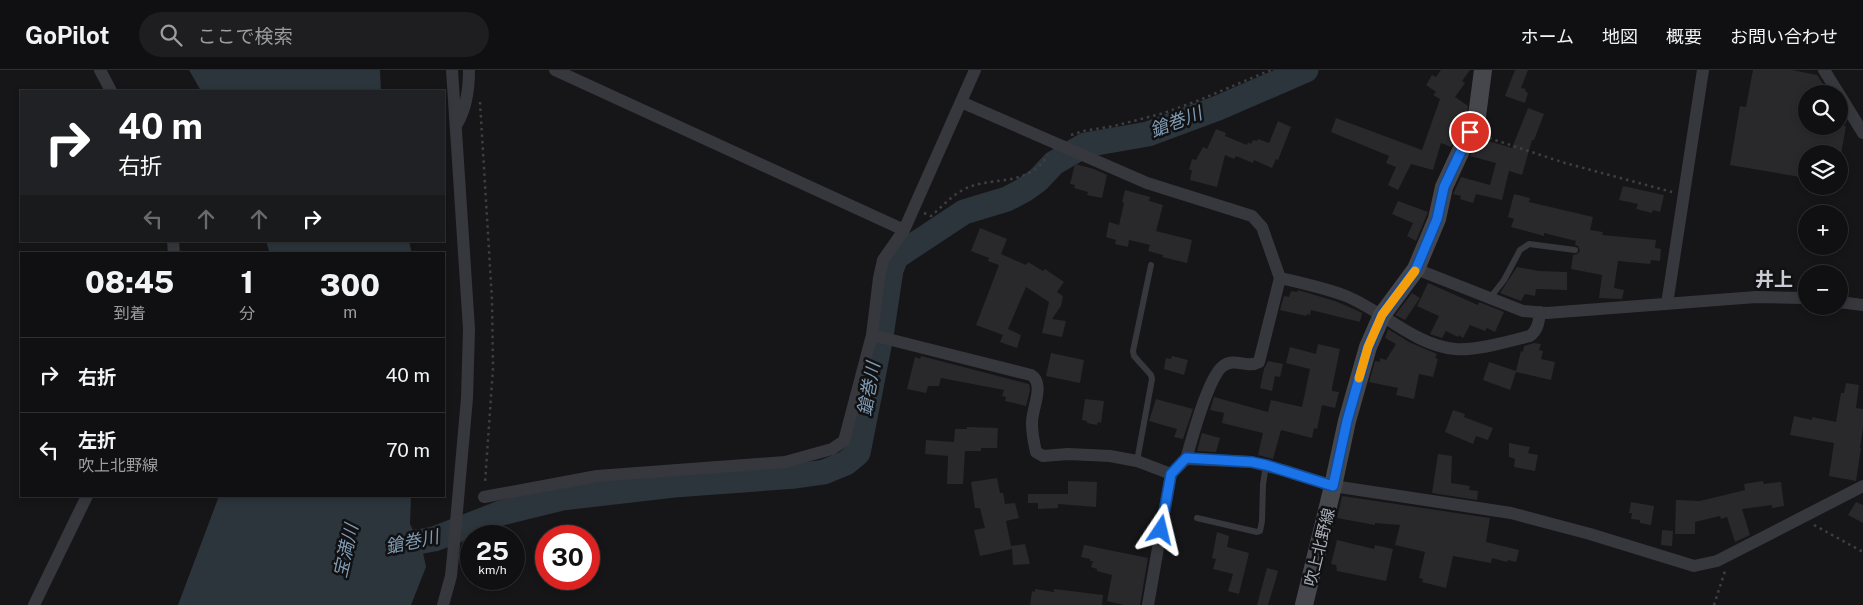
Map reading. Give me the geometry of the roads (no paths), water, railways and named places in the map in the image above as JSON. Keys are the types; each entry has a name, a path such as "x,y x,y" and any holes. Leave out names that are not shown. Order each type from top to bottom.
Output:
{"main road":[{"name":"吹上北野線","path":"1304,605 1347,421 1368,347 1382,315 1416,269 1437,219 1444,187 1478,116 1483,70"}],"street":[{"path":"100,70 110,90"},
{"path":"442,605 451,576 467,398 470,329 452,70"},
{"path":"455,127 462,115 469,70"},
{"path":"555,70 904,230"},
{"path":"484,497 597,476 785,462 832,449 844,441 872,335 883,260 904,230 975,70"},
{"path":"1667,304 1703,70"},
{"path":"1824,70 1833,85"},
{"path":"961,102 1147,183 1252,216 1262,227 1280,278 1259,362 1253,366 1233,362 1223,366 1213,377 1186,458 1171,474 1148,605"},
{"path":"1848,109 1863,133"},
{"path":"1416,269 1523,311 1540,312 1756,297 1798,298"},
{"path":"1280,278 1346,296 1425,341 1439,347 1457,350 1530,336 1535,333 1540,312"},
{"path":"1848,303 1863,305"},
{"path":"872,335 1036,377 1038,385 1032,423 1036,452 1043,456 1068,454 1110,456 1137,462 1171,474"},
{"path":"1186,458 1252,462 1333,486 1511,513 1590,534 1694,566 1705,565 1727,556 1863,486"},
{"path":"34,605 87,497"}],"lane":[{"path":"1490,298 1504,280 1520,250 1529,244 1575,250"},
{"path":"1137,462 1152,379 1133,352 1151,265"},
{"path":"1197,518 1257,532 1260,530 1266,465"}],"water":[{"path":"189,70 380,70 381,90 200,90"},
{"path":"266,242 409,242 412,252 269,252"},
{"name":"宝満川","path":"219,497 411,497 410,524 413,530 418,529 426,567 411,605 178,605"}],"waterway":[{"name":"鎗巻川","path":"389,547 434,539 501,513 562,498 674,485 796,476 824,472 846,463 858,453 881,336 891,270 896,257 964,212 1007,199 1024,190 1038,180 1054,163 1085,145 1148,134 1218,108 1306,70"}],"district":[{"name":"井上","path":"1774,279"}]}
